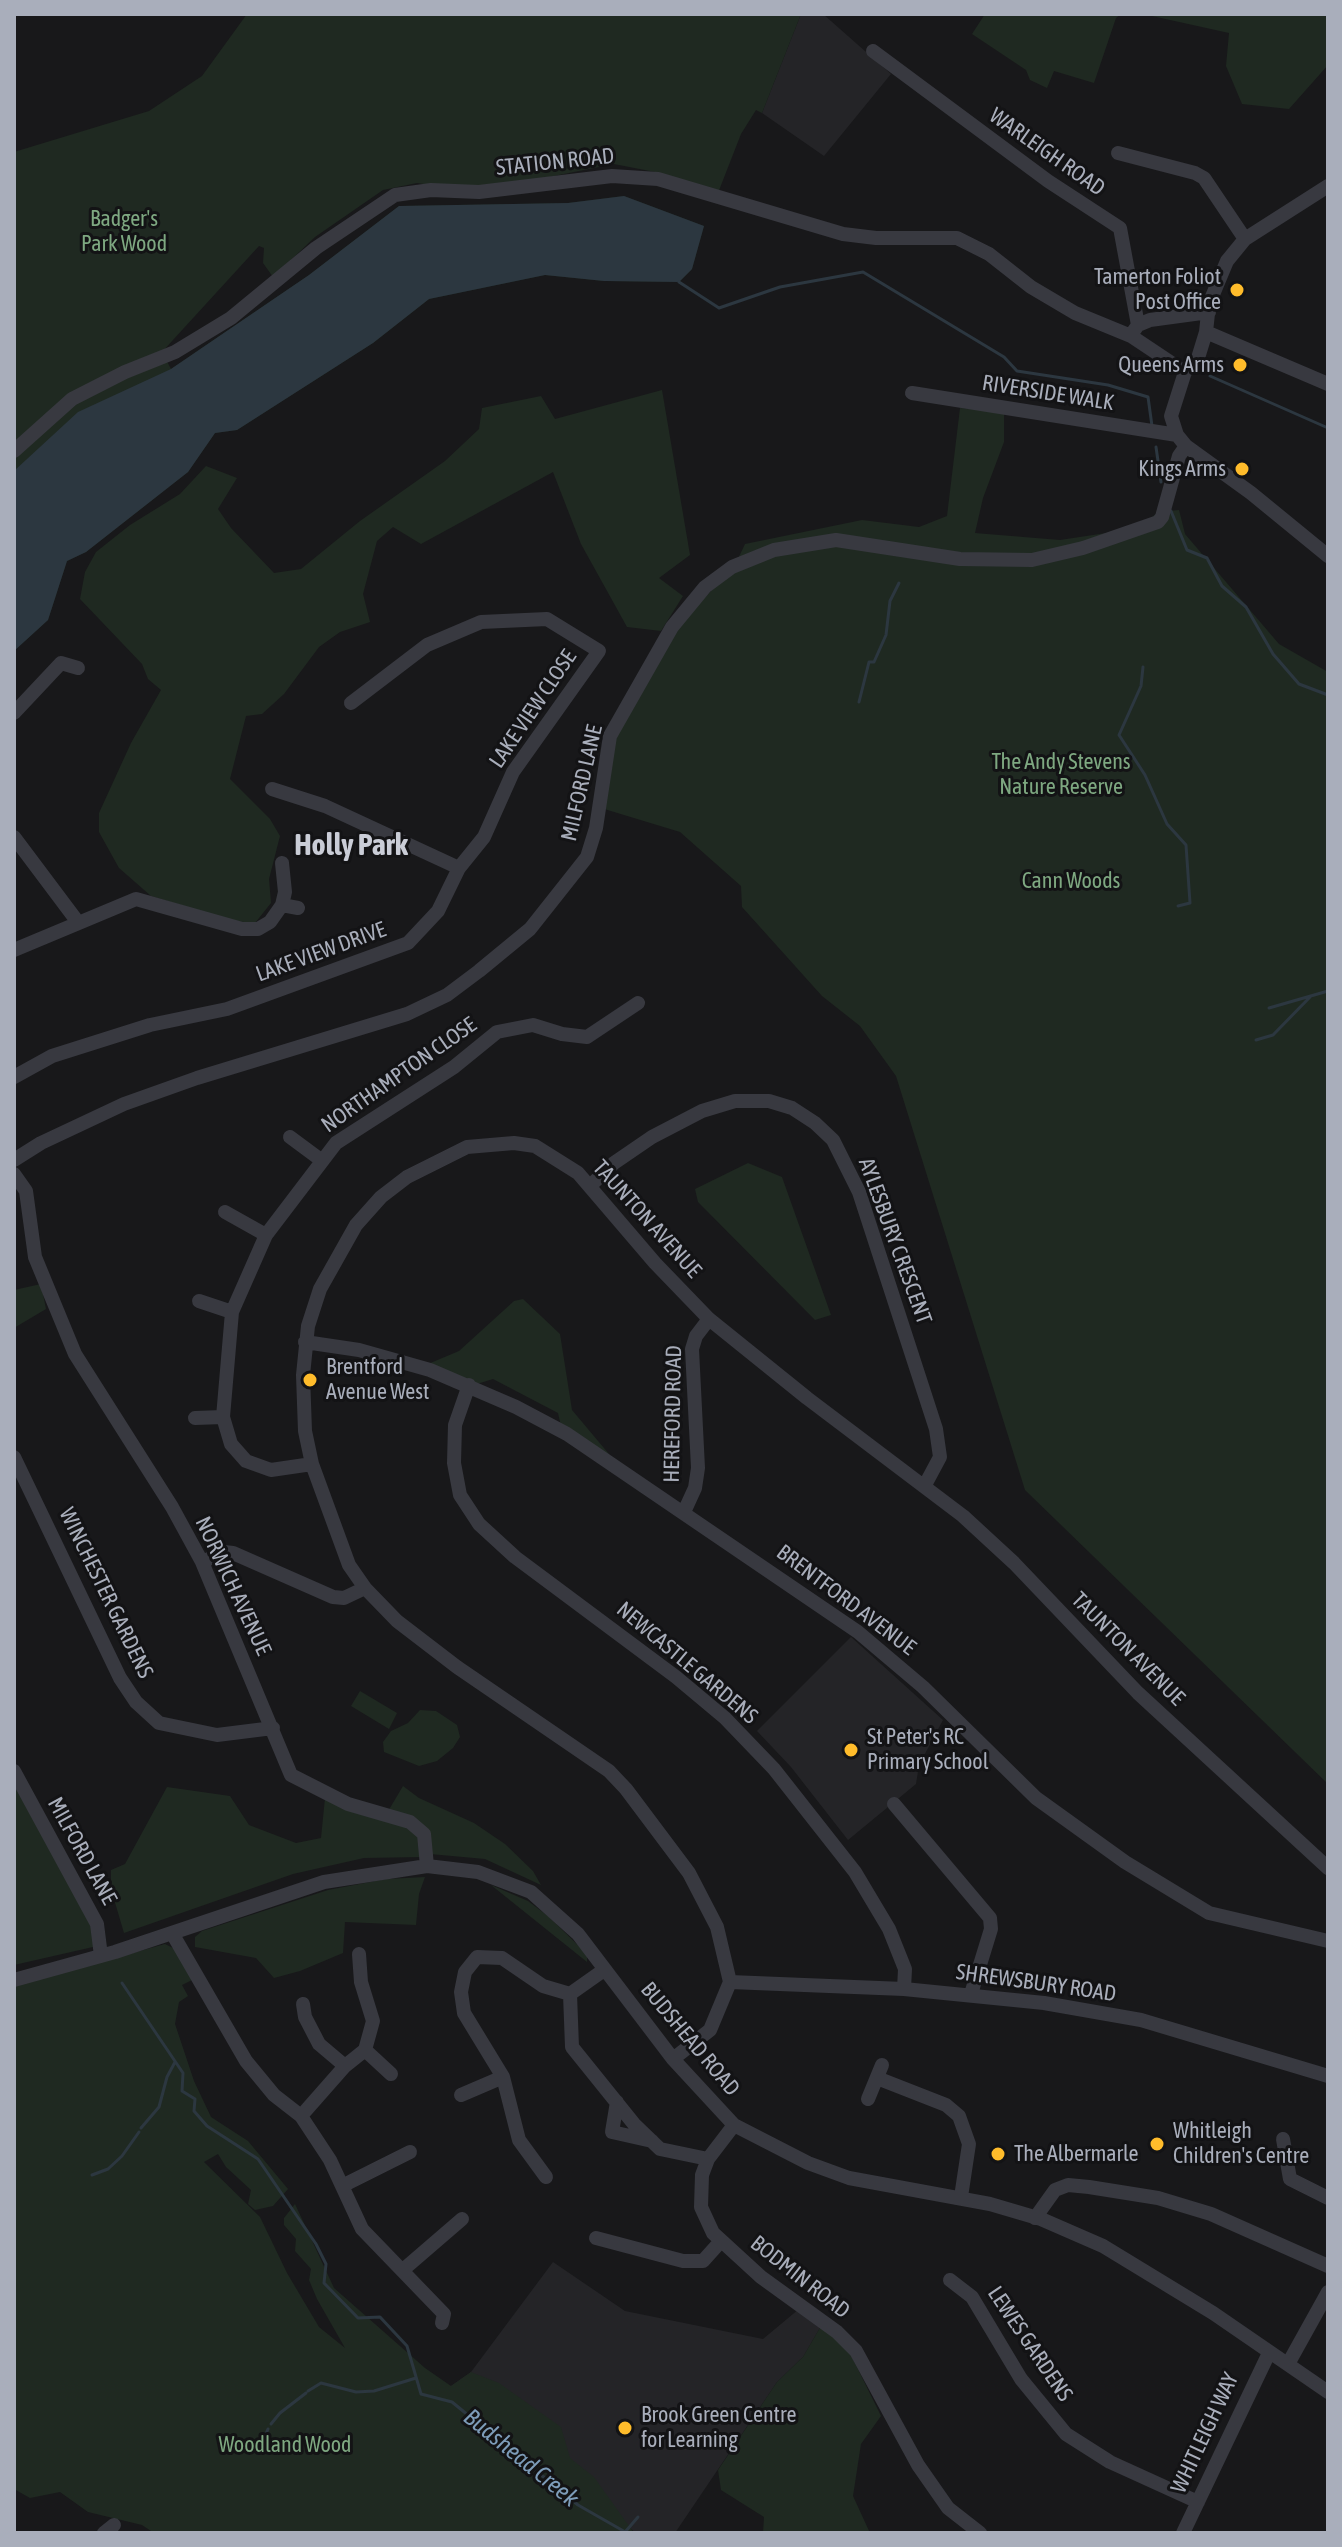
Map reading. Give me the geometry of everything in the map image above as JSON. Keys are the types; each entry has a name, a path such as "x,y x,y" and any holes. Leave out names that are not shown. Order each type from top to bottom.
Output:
{"street":[{"name":"WARLEIGH ROAD","path":"873,51 1024,164 1120,228 1134,330"},
{"path":"1118,153 1204,178 1245,239"},
{"name":"STATION ROAD","path":"14,451 72,399 186,346 231,318 316,248 379,204 411,192 479,192 612,176 639,177 843,234 957,238 989,254 1031,287 1075,313 1134,330 1185,372"},
{"path":"1328,186 1245,239 1227,261 1209,312 1198,358 1185,372 1171,416 1182,440 1328,556"},
{"path":"1134,330 1167,315 1209,312"},
{"path":"1206,332 1328,384"},
{"name":"RIVERSIDE WALK","path":"912,393 1182,440"},
{"name":"MILFORD LANE","path":"14,1160 41,1143 124,1104 197,1078 407,1014 447,995 530,929 587,857 596,828 610,736 672,627 705,587 732,567 774,550 836,540 960,559 1032,560 1083,548 1158,522 1162,517 1182,440"},
{"name":"LAKE VIEW CLOSE","path":"351,703 427,645 481,622 547,619 599,651 513,772 484,837 459,868"},
{"path":"14,713 61,663 78,668"},
{"path":"272,789 325,806 459,868"},
{"path":"14,837 77,921"},
{"path":"14,950 77,921 136,899 242,929 258,929 270,922 282,905 285,892 282,863"},
{"name":"LAKE VIEW DRIVE","path":"14,1077 52,1056 150,1025 227,1009 408,943 438,911 459,868"},
{"path":"282,905 298,908"},
{"name":"NORTHAMPTON CLOSE","path":"312,1464 271,1470 246,1461 231,1444 223,1417 232,1312 266,1235 336,1143 454,1067 497,1032 533,1025 562,1034 587,1037 638,1003"},
{"name":"AYLESBURY CRESCENT","path":"591,1185 614,1163 652,1137 702,1111 735,1101 764,1100 792,1108 815,1123 833,1140 859,1192 936,1429 940,1457 925,1485"},
{"name":"NORTHAMPTON CLOSE","path":"290,1137 321,1160"},
{"name":"TAUNTON AVENUE","path":"730,1982 717,1927 689,1873 626,1789 592,1758 446,1659 397,1621 365,1588 349,1565 312,1464 304,1407 305,1342 320,1289 356,1225 381,1197 436,1160 467,1147 514,1143 535,1146 578,1173 655,1263 709,1319 807,1398 925,1485 1014,1563 1138,1693 1328,1868"},
{"name":"NORWICH AVENUE","path":"14,1174 26,1191 35,1257 75,1354 172,1507 202,1562 291,1775 348,1804 410,1822 424,1834 427,1866"},
{"path":"225,1212 266,1235"},
{"path":"199,1301 232,1312"},
{"name":"HEREFORD ROAD","path":"684,1512 695,1488 698,1468 692,1349 696,1336 709,1319"},
{"name":"BRENTFORD AVENUE","path":"305,1342 359,1350 469,1385 567,1434 894,1660 1036,1798 1125,1862 1209,1913 1328,1941"},
{"name":"NEWCASTLE GARDENS","path":"469,1385 455,1425 454,1463 460,1495 479,1524 515,1557 684,1683 725,1718 774,1769 855,1872 883,1918 899,1948 905,1969 904,1989"},
{"path":"195,1418 223,1417"},
{"name":"WINCHESTER GARDENS","path":"14,1457 120,1678 136,1702 159,1723 217,1735 273,1728"},
{"path":"202,1562 224,1552 233,1553 333,1597 344,1598 365,1588"},
{"name":"MILFORD LANE","path":"14,1771 97,1924 101,1956"},
{"path":"894,1804 990,1918 991,1929 971,1994"},
{"name":"BUDSHEAD ROAD","path":"14,1980 101,1956 324,1882 427,1866 478,1872 531,1892 578,1934 673,2059 734,2125 808,2163 849,2178 961,2197 1035,2218 1103,2246 1328,2392"},
{"path":"172,1933 246,2061 274,2095 301,2116 330,2160 363,2230 399,2270 462,2219"},
{"path":"301,2116 345,2066 365,2050 373,2021 361,1982 359,1954"},
{"path":"546,2177 519,2140 503,2077 464,2013 461,1992 465,1972 477,1957 502,1958 543,1986 570,1994"},
{"path":"570,1994 604,1970"},
{"path":"673,2059 710,2030 730,1982"},
{"name":"SHREWSBURY ROAD","path":"730,1982 971,1994 1141,2020 1328,2076"},
{"path":"570,1994 568,2018 572,2047 617,2102 660,2149 708,2159"},
{"path":"303,2004 305,2017 319,2044 345,2066"},
{"path":"365,2050 391,2074"},
{"path":"868,2099 879,2072 946,2105 959,2116 969,2144 961,2197"},
{"path":"461,2095 503,2077"},
{"path":"617,2102 612,2132 652,2141"},
{"name":"BODMIN ROAD","path":"734,2125 708,2159 701,2185 701,2207 713,2233 761,2277 837,2332 856,2351 918,2465 948,2508 980,2533"},
{"path":"1283,2139 1290,2179 1328,2198"},
{"path":"342,2186 410,2152"},
{"path":"315,2166 330,2160"},
{"path":"1035,2218 1055,2190 1068,2185 1158,2198 1211,2214 1328,2266"},
{"path":"596,2238 683,2261 703,2261 721,2241"},
{"path":"404,2269 444,2314 442,2323"},
{"name":"LEWES GARDENS","path":"950,2280 972,2297 1021,2379 1066,2434 1110,2462 1198,2502"},
{"path":"1288,2364 1328,2292"},
{"name":"WHITLEIGH WAY","path":"1186,2531 1269,2353"}],"shaded area":[{"path":"801,14 823,14 891,74 824,156 762,113"},
{"path":"624,196 704,226 692,269 679,282 604,281 545,275 429,299 373,343 237,430 215,433 188,472 86,552 67,561 48,620 14,651 14,471 78,412 171,369 309,275 399,206 568,203"},
{"name":"St Peter's RC Primary School","path":"851,1637 943,1720 919,1765 916,1784 848,1840 791,1767 757,1731"},
{"name":"Brook Green Centre for Learning","path":"553,2262 625,2311 763,2339 799,2309 821,2326 803,2357 777,2382 675,2533 636,2533 451,2386 471,2372"}],"green space":[{"name":"Badger's Park Wood","path":"247,14 801,14 762,113 756,110 741,134 718,193 655,172 614,164 529,181 451,188 417,183 383,190 315,237 273,277 263,263 264,248 259,246 162,352 171,369 309,275 399,206 568,203 624,196 704,226 692,269 679,282 604,281 545,275 429,299 373,343 237,430 215,433 188,472 86,552 67,561 48,620 14,651 14,152 149,111 202,76"},
{"path":"985,14 1121,14 1116,18 1094,83 1054,71 1047,88 1030,80 1026,70 972,34"},
{"path":"1143,14 1328,14 1328,65 1289,109 1242,104 1226,66 1229,33"},
{"path":"662,390 690,555 659,578 683,596 661,631 627,627 581,544 553,472 421,544 393,527 377,541 363,594 370,622 340,632 319,647 284,694 262,714 246,716 230,779 270,819 280,836 269,879 271,903 255,923 233,921 151,896 119,868 99,832 99,813 131,743 161,690 148,679 142,664 80,599 85,572 96,552 130,525 180,494 206,466 237,478 218,509 231,528 274,573 301,569 360,521 445,461 479,429 482,408 541,396 555,419"},
{"name":"Cann Woods","path":"960,408 1004,411 1004,442 983,498 975,533 1060,540 1139,528 1158,512 1179,510 1185,534 1279,644 1328,672 1328,1784 1025,1490 896,1076 860,1026 822,996 742,907 741,886 680,832 601,808 613,736 664,640 734,567 745,544 862,520 919,527 947,516"},
{"path":"748,1163 782,1177 831,1315 815,1320 698,1202 695,1189"},
{"path":"41,1284 46,1309 14,1328 14,1290"},
{"path":"523,1299 560,1334 572,1410 614,1460 561,1426 558,1413 493,1379 477,1384 428,1364 459,1351 514,1301"},
{"path":"360,1691 397,1713 389,1729 351,1706"},
{"path":"420,1710 436,1711 457,1725 460,1737 453,1748 437,1761 419,1766 384,1752 383,1742 391,1731 408,1723"},
{"path":"14,1776 95,1934 93,1947 14,1965"},
{"path":"403,1786 419,1798 474,1823 505,1844 533,1871 541,1885 485,1859 430,1854 427,1832 387,1813"},
{"path":"167,1787 230,1796 249,1825 296,1843 321,1838 325,1798 409,1825 421,1835 423,1857 364,1858 293,1874 124,1933 111,1889 111,1870 125,1864"},
{"path":"425,1877 419,1894 416,1925 345,1922 343,1953 300,1971 274,1978 256,1958 195,1947 195,1937 202,1931 328,1890 386,1879"},
{"path":"491,1885 528,1901 548,1916 587,1954 587,1962"},
{"name":"Woodland Wood","path":"165,1944 177,1950 194,1979 182,1985 188,1996 179,2002 175,2024 194,2081 211,2117 248,2141 288,2189 273,2206 255,2210 248,2204 251,2190 226,2167 218,2154 204,2162 260,2217 287,2273 319,2327 345,2348 317,2299 309,2280 311,2269 295,2251 296,2239 284,2225 284,2218 295,2204 334,2288 425,2368 451,2386 471,2372 499,2383 561,2427 570,2458 594,2477 634,2533 154,2533 142,2525 88,2512 60,2492 30,2498 14,2489 14,1986"},
{"path":"821,2326 850,2353 881,2416 861,2444 853,2496 870,2533 763,2533 764,2517 721,2490 718,2470 777,2382 803,2357"}],"waterway":[{"path":"679,282 719,308 780,287 863,272 1004,357 1017,371 1108,385 1148,397 1152,426"},
{"path":"1210,376 1328,428"},
{"path":"1156,447 1161,482"},
{"path":"1171,511 1187,550 1207,558 1222,586 1246,607 1273,654 1299,684 1328,695"},
{"path":"859,702 869,662 874,662 886,635 890,601 899,583"},
{"path":"1143,667 1141,686 1119,735 1145,775 1167,824 1186,845 1190,903 1178,906"},
{"path":"1269,1008 1328,991"},
{"path":"1256,1040 1273,1035 1311,996"},
{"name":"Budshead Creek","path":"122,1983 183,2073 182,2091 195,2099 194,2111 207,2126 258,2159 316,2244 326,2264 324,2283 358,2318 380,2317 407,2346 421,2394 452,2402 578,2505 627,2533"},
{"path":"141,2128 159,2107 167,2077 175,2062"},
{"path":"92,2175 108,2169 139,2132"},
{"path":"308,2391 321,2383 356,2392 374,2391 416,2378"},
{"path":"271,2424 306,2393"},
{"path":"258,2453 268,2429"},
{"path":"626,2531 638,2517"}],"place":[{"name":"Tamerton Foliot Post Office","path":"1237,290"},
{"name":"Queens Arms","path":"1240,365"},
{"name":"Kings Arms","path":"1242,469"},
{"name":"Brentford Avenue West","path":"310,1380"},
{"name":"St Peter's RC Primary School","path":"851,1750"},
{"name":"Whitleigh Children's Centre","path":"1157,2144"},
{"name":"The Albermarle","path":"998,2154"},
{"name":"Brook Green Centre for Learning","path":"625,2428"}],"district":[{"name":"Holly Park","path":"351,846"}],"park label":[{"name":"The Andy Stevens Nature Reserve","path":"1061,774"}]}
